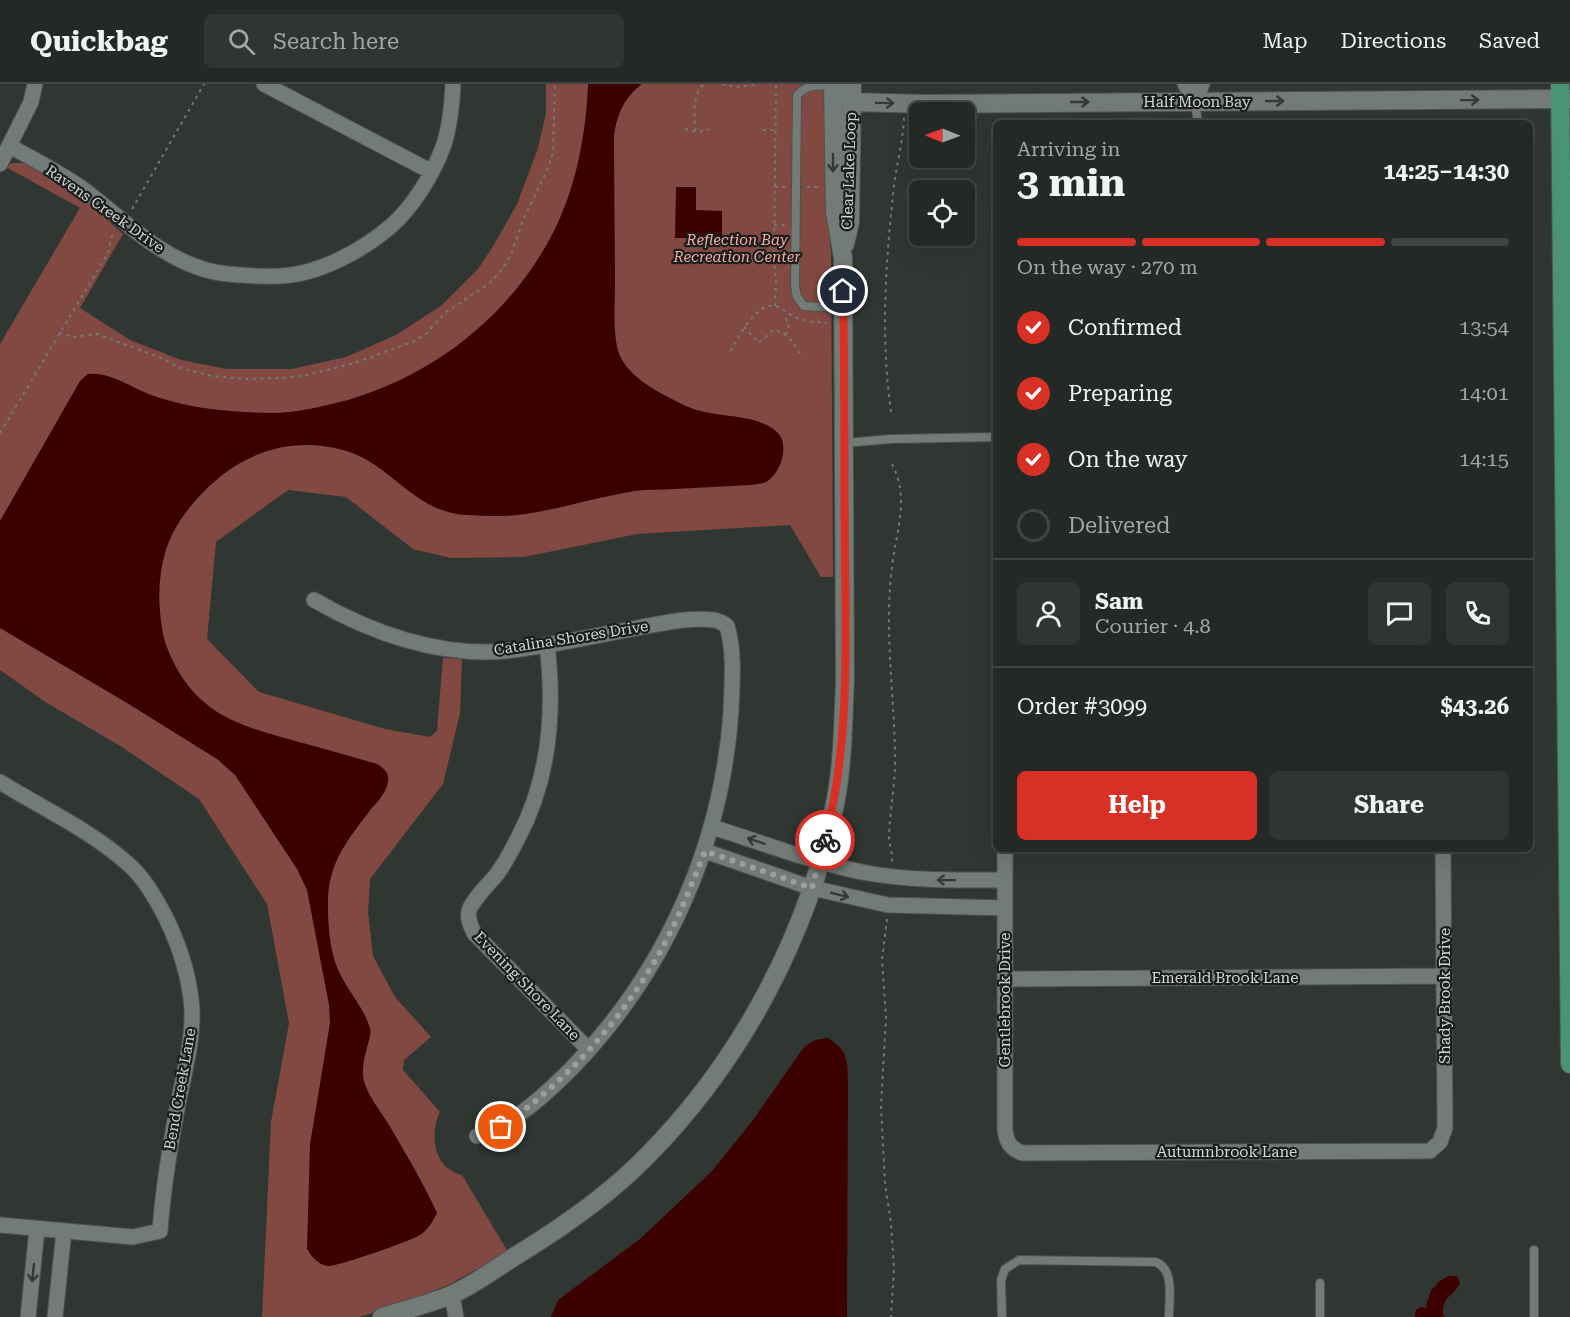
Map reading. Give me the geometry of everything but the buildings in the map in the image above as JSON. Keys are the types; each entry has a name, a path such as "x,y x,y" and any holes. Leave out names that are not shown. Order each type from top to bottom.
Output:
{"main road":[{"path":"1563,94 1568,534 1570,1065"}],"street":[{"path":"0,164 31,102 35,84"},
{"path":"264,84 430,171"},
{"name":"Ravens Creek Drive","path":"9,146 86,192 165,252 199,268 231,274 282,276 306,272 332,262 391,226 419,191 443,146 453,84"},
{"path":"834,84 852,93"},
{"name":"Clear Lake Loop","path":"452,1295 554,1233 603,1195 654,1149 696,1100 733,1051 786,951 812,888 835,803 842,746 845,682 843,258 834,193 834,84"},
{"path":"1185,84 1195,102"},
{"path":"1195,102 1202,84"},
{"name":"Half Moon Bay","path":"852,93 924,104 1195,102 1416,92 1563,94"},
{"name":"Clear Lake Loop","path":"843,258 850,222 852,93"},
{"name":"Catalina Shores Drive","path":"314,600 345,618 376,631 424,644 479,651 505,651 547,645 675,621 717,620 727,626 731,640 733,681 730,727 712,827"},
{"name":"Evening Shore Lane","path":"547,645 552,683 551,718 546,758 535,802 498,872 470,910 469,920 474,933 589,1050"},
{"name":"Bend Creek Lane","path":"0,783 106,846 129,864 160,905 180,951 189,979 192,1010 191,1037 170,1146 160,1231 133,1238 63,1231"},
{"path":"477,1136 501,1127 517,1116 552,1088 589,1050 646,975 685,901 712,827 819,861 868,873 941,880 1005,880"},
{"path":"705,851 812,888 888,906 1005,908"},
{"name":"Gentlebrook Drive","path":"1005,852 1005,1130 1012,1149"},
{"name":"Shady Brook Drive","path":"1440,1142 1445,1128 1443,852"},
{"name":"Emerald Brook Lane","path":"1006,979 1445,976"},
{"name":"Autumnbrook Lane","path":"1012,1149 1022,1153 1430,1151 1440,1142"},
{"path":"0,1225 63,1231 56,1317"},
{"path":"28,1317 37,1229"},
{"path":"382,1317 428,1310 452,1295 456,1317"}],"lane":[{"path":"834,84 807,86 797,96 795,286 797,297 804,306 843,308"},
{"path":"1195,102 1198,120"},
{"path":"844,443 891,439 993,437"},
{"path":"1534,1250 1534,1317"},
{"path":"1002,1317 1001,1280 1005,1269 1019,1260 1156,1262 1162,1265 1167,1273 1169,1317"},
{"path":"1320,1283 1320,1317"}],"path":[{"path":"0,433 108,253 113,232 132,208 204,84"},
{"path":"59,333 74,337 97,334 159,357 181,368 212,376 243,378 308,375 351,364 414,342 446,312 490,283 511,254 553,152 555,84"},
{"path":"695,132 696,96 698,90 705,84"},
{"path":"722,84 738,87 758,84"},
{"path":"776,84 774,258 776,306"},
{"path":"891,412 884,316 889,225 894,178 903,139 904,118"},
{"path":"685,129 695,132 711,129"},
{"path":"763,130 775,130"},
{"path":"731,351 744,327 761,310 776,306 810,322 827,323"},
{"path":"786,335 789,324 786,319 789,314"},
{"path":"744,327 759,344 772,330 786,335 802,358"},
{"path":"892,464 900,479 901,506 889,589 888,647 895,757 889,837 893,860"},
{"path":"888,916 882,960 886,1018 881,1106 885,1184 893,1249 891,1317"}],"green space":[{"name":"Reflection Bay Recreation Center","path":"546,84 825,84 831,254 833,577 821,577 790,525 637,534 524,557 451,558 413,549 346,497 288,490 216,542 207,639 259,692 385,729 430,737 437,731 443,658 462,659 460,713 443,784 370,879 368,912 373,956 395,997 431,1037 404,1060 403,1070 440,1112 434,1140 439,1158 445,1166 462,1175 508,1252 448,1285 359,1317 262,1317 271,1122 289,1023 267,904 199,799 122,747 47,703 0,670 0,344 80,208 6,167 12,163 25,163 87,202 123,234 80,308 130,340 181,360 227,369 292,369 346,357 396,335 442,305 478,269 517,204 537,151 546,114"}],"shaded area":[{"path":"588,84 642,84 630,95 622,107 614,136 615,323 616,342 621,358 633,374 641,380 686,406 709,413 757,421 777,432 783,444 783,452 775,474 764,483 751,485 640,490 526,514 466,515 447,512 431,505 360,456 322,446 301,445 262,453 226,472 190,507 177,525 167,546 163,562 159,599 165,640 171,658 191,690 217,712 232,720 281,737 377,764 388,776 384,793 347,842 335,864 329,890 329,930 333,956 339,972 364,1013 370,1028 363,1066 366,1087 414,1168 437,1213 425,1231 414,1238 374,1253 328,1266 315,1260 307,1249 310,1144 330,1023 329,1005 307,890 297,869 235,775 217,759 0,628 0,521 80,381 88,374 105,375 151,395 191,406 246,412 291,412 348,400 381,388 412,374 470,336 518,287 538,259 563,212 579,158"},
{"path":"676,187 696,187 696,210 722,211 722,246 709,246 709,242 703,238 675,238"},
{"path":"828,1038 840,1047 846,1057 848,1082 847,1317 551,1317 558,1300 640,1239 712,1171 753,1120 804,1047 815,1040"},
{"path":"1448,1276 1457,1276 1460,1283 1445,1303 1443,1314 1445,1317 1415,1317 1416,1310 1420,1307 1427,1308 1431,1290"}],"way so far":[{"path":"501,1127 552,1088 589,1050 625,1005 670,934 705,851 812,888 825,840"}],"route":[{"path":"825,840 835,803 840,765 845,682 843,291"}]}
